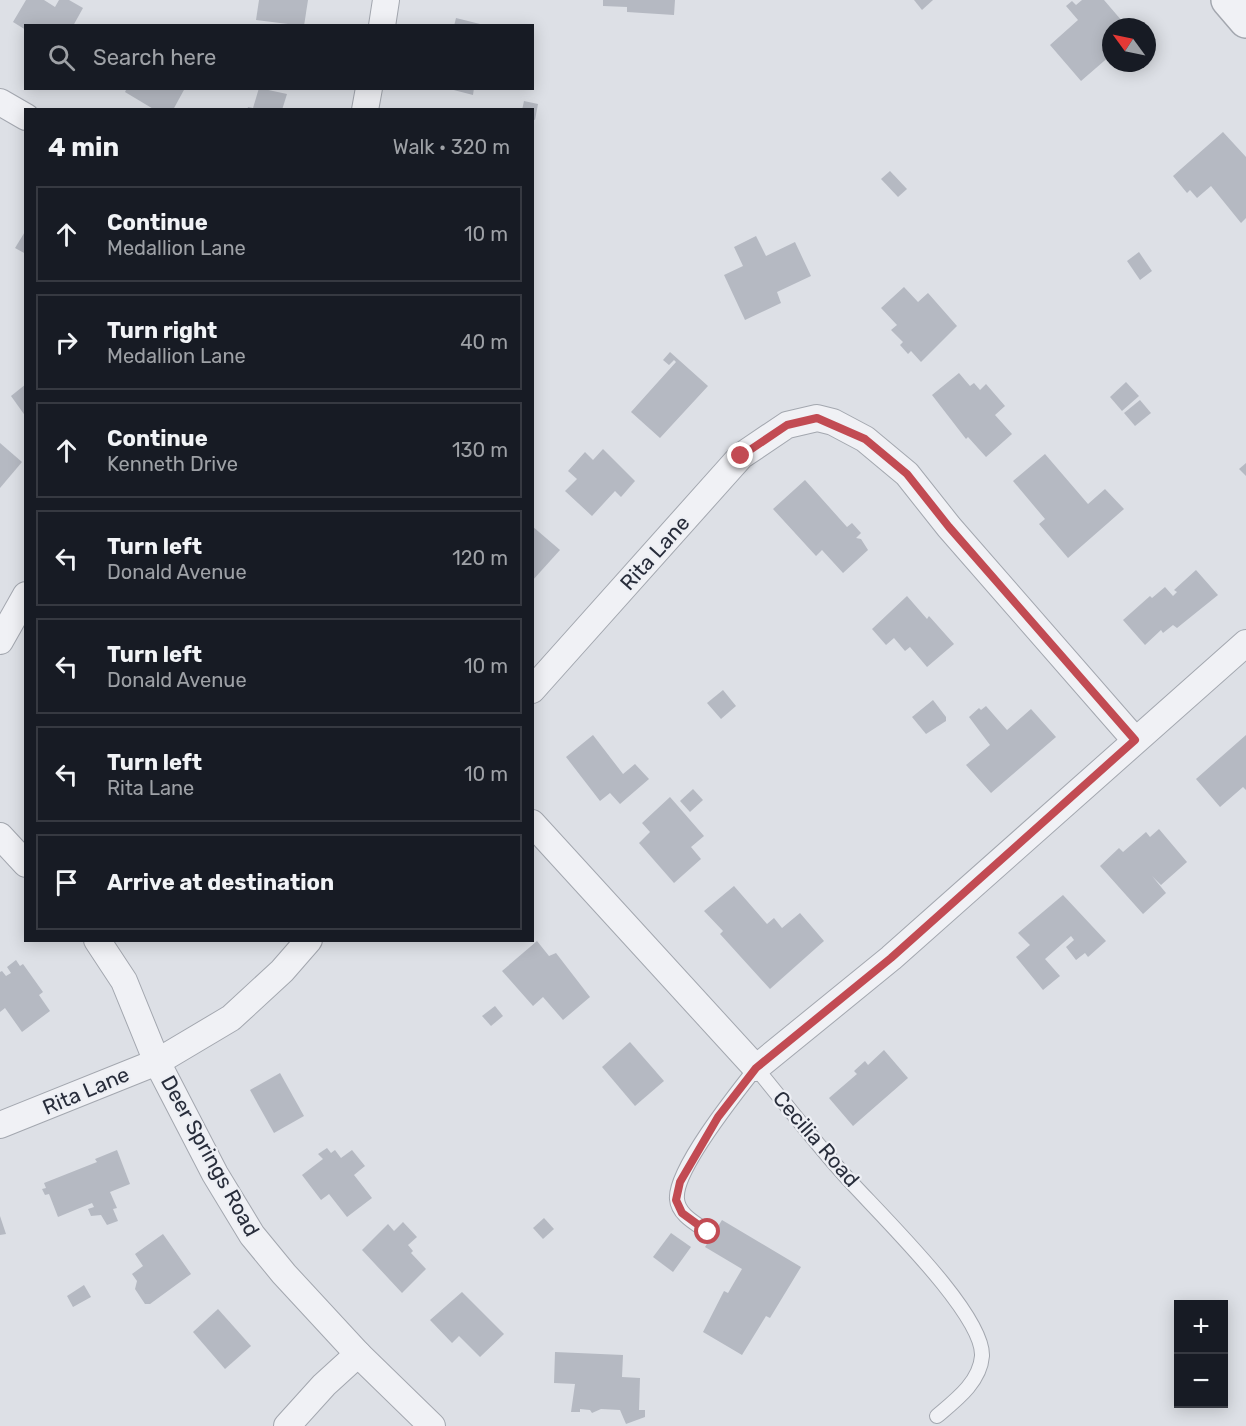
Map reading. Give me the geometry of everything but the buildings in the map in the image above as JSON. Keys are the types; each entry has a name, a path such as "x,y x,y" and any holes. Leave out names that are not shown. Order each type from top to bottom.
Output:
{"street":[{"path":"382,24 386,0"},
{"path":"1228,0 1246,21"},
{"path":"365,108 369,90"},
{"path":"0,102 24,116"},
{"name":"Rita Lane","path":"534,688 741,456 787,425 817,418 833,422 865,439 907,474 949,527 1135,740"},
{"path":"0,641 24,599"},
{"path":"756,1068 891,958 1246,643"},
{"name":"Cecilia Road","path":"534,825 756,1068"},
{"path":"0,836 24,862"},
{"name":"Deer Springs Road","path":"98,942 124,981 157,1062 215,1174 252,1235 284,1274 358,1354 432,1426"},
{"name":"Rita Lane","path":"0,1125 157,1062 231,1018 282,971 307,942"},
{"path":"287,1426 324,1385 358,1354"}],"lane":[{"path":"708,1232 682,1213 676,1200 680,1182 718,1117 756,1068"},
{"name":"Cecilia Road","path":"756,1068 842,1172 909,1241 970,1322 982,1354 979,1374 937,1416"}],"route":[{"path":"708,1232 682,1213 676,1200 680,1182 718,1117 756,1068 891,958 1135,740 949,527 907,474 865,439 833,422 817,418 787,425 741,456"}]}
